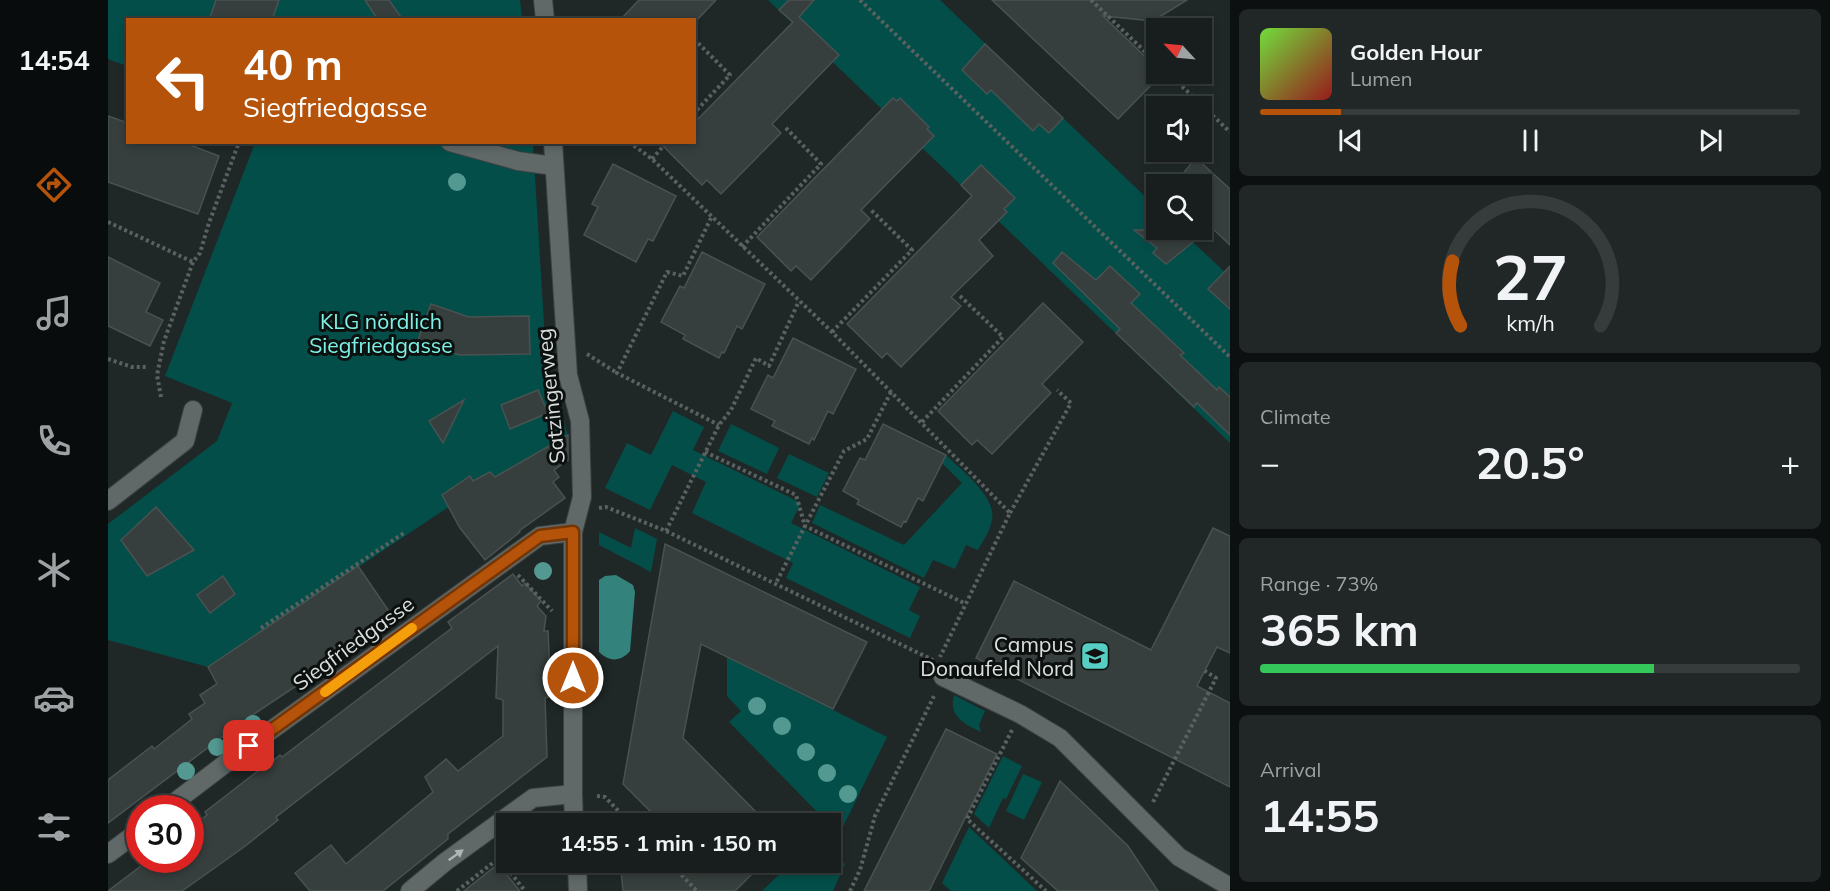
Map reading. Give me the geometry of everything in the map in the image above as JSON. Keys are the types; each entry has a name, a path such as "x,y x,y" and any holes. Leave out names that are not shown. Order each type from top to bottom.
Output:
{"street":[{"path":"543,0 544,18"},
{"path":"457,144 518,161 554,166"},
{"name":"Satzingerweg","path":"553,144 568,375 580,421 582,497 573,532 574,813"},
{"path":"108,501 185,441 193,410"},
{"name":"Siegfriedgasse","path":"184,795 540,536 573,532"},
{"path":"944,677 1020,714 1060,738 1179,857 1230,887"},
{"path":"410,891 445,862 533,798 573,794"},
{"path":"108,854 126,840"},
{"path":"577,873 578,891"}],"path":[{"path":"860,0 1230,357"},
{"path":"1091,0 1146,52"},
{"path":"696,41 730,75 696,111"},
{"path":"1179,84 1230,132"},
{"path":"742,247 822,164 783,126"},
{"path":"161,397 157,375 164,341 193,262 200,253 238,144"},
{"path":"632,144 652,159 832,332 1010,513"},
{"path":"652,159 665,144"},
{"path":"832,332 912,249 870,209"},
{"path":"617,373 667,272 683,276 711,218"},
{"path":"108,222 193,262"},
{"path":"922,422 1003,337 960,296"},
{"path":"666,531 719,425 730,410 756,358 769,366 799,301"},
{"path":"566,351 584,353 617,373 719,425"},
{"path":"108,359 132,367 147,367"},
{"path":"593,509 606,507 666,531 938,662 1010,513 1071,403 1057,390"},
{"path":"776,583 844,451 867,439 891,392"},
{"path":"705,452 796,495 805,526 966,604"},
{"path":"261,628 404,533"},
{"path":"516,572 553,613"},
{"path":"1144,821 1216,678 1205,671"},
{"path":"850,891 860,870 875,816 944,677"},
{"path":"1020,714 967,819 1046,891"},
{"path":"597,796 605,797 620,813"},
{"path":"458,891 499,858 525,891"},
{"path":"680,873 697,891"}],"green space":[{"path":"108,0 520,0 522,18 126,18 126,66 108,59"},
{"path":"768,0 940,0 1146,197 1146,240 1191,240 1230,277 1230,443"},
{"name":"KLG nördlich Siegfriedgasse","path":"255,144 533,144 547,373 568,435 444,510 208,667 108,640 108,524 217,441 232,403 165,376"},
{"path":"673,411 704,427 693,450 801,503 791,523 920,587 909,610 920,616 910,638 786,578 793,563 692,513 706,482 672,465 650,510 605,488 627,443 651,455"},
{"path":"731,424 779,448 767,474 718,451"},
{"path":"789,454 829,473 817,497 777,478"},
{"path":"945,454 976,484 989,502 992,511 990,528 978,550 966,545 955,569 933,560 924,578 812,523 820,505 904,545 962,483 942,463"},
{"path":"635,528 657,539 651,572 599,545 599,532 631,548"},
{"path":"727,657 887,737 841,831 841,813 818,813 729,722 741,711 727,696"},
{"path":"954,695 985,711 979,725 981,732 959,719 953,709"},
{"path":"1003,756 1022,766 989,828 974,814"},
{"path":"1023,774 1042,782 1024,820 1006,811"},
{"path":"969,827 1037,891 951,891 942,883"},
{"path":"841,860 845,864 841,873"},
{"path":"781,873 841,873 833,891 762,891"}],"shaded area":[{"path":"616,575 633,585 635,592 630,651 619,659 611,659 599,652 599,580 605,576"}],"building":[{"path":"216,0 279,0 273,18 210,18"},
{"path":"365,0 389,0 402,18 377,18"},
{"path":"639,0 716,0 697,20 696,18 622,18"},
{"path":"789,0 814,0 799,17 839,55 772,124 781,133 721,194 707,180 702,185 661,144 696,144 696,121 793,22 779,10"},
{"path":"992,0 1187,0 1158,18 1146,18 1146,20 1103,16 1146,57 1146,84 1152,84 1118,119"},
{"path":"985,44 1063,118 1049,133 1039,124 1033,131 991,90 987,94 962,70"},
{"path":"893,98 897,101 900,98 929,127 927,129 934,136 861,210 870,219 811,280 796,266 791,271 757,237"},
{"path":"108,116 126,122 126,144 187,144 219,156 198,214 108,182"},
{"path":"1193,162 1200,162 1230,189 1230,245 1212,228 1212,174 1182,174"},
{"path":"613,164 676,196 653,241 648,239 636,262 584,235 598,207 592,204"},
{"path":"981,165 1015,198 1004,209 1007,212 979,240 993,256 951,297 961,306 901,367 887,353 882,358 847,324 972,196 961,185"},
{"path":"1134,230 1146,230 1146,239"},
{"path":"1147,240 1191,240 1193,242 1166,264 1153,253 1157,248"},
{"path":"702,252 765,284 742,329 737,326 724,353 722,352 719,358 683,339 685,335 661,322 680,286 684,288"},
{"path":"1062,252 1096,280 1110,266 1140,294 1131,303 1184,353 1180,355 1217,390 1219,387 1230,397 1230,435 1197,403 1194,407 1116,333 1120,329 1053,263"},
{"path":"108,257 160,283 146,312 163,320 150,346 108,326"},
{"path":"1230,266 1230,309 1208,289"},
{"path":"1043,303 1083,342 1042,384 1051,393 992,454 977,440 972,445 938,411"},
{"path":"431,304 469,317 529,316 530,354 459,355 418,340"},
{"path":"793,338 856,369 833,414 828,411 814,440 812,438 809,444 772,426 775,421 751,409 768,375 773,378"},
{"path":"538,390 548,413 510,429 501,405"},
{"path":"464,400 443,443 429,421"},
{"path":"883,424 946,455 923,501 918,498 901,527 857,504 859,500 843,491 860,458 865,460"},
{"path":"568,435 568,460 554,470 559,477 553,482 565,498 519,531 485,560 460,528 442,495 470,476 473,481 490,472 495,477"},
{"path":"156,507 194,550 147,576 121,540"},
{"name":"Campus Donaufeld Nord","path":"1213,528 1230,536 1230,653 1217,647 1197,686 1230,703 1230,787 976,658 1014,581 1151,650"},
{"path":"665,544 867,642 833,709 701,644 683,738 757,813 652,813 623,784"},
{"path":"358,566 395,620 242,722 145,795 126,795 126,809 108,823 108,780 152,746 154,749 192,719 189,714 205,703 200,695 217,684 208,667"},
{"path":"513,574 522,586 525,583 541,601 537,606 546,616 544,631 548,631 551,696 545,698 547,757 448,834 448,839 383,891 310,891 295,873 331,845 346,864 433,792 425,777 446,759 458,771 503,736 503,700 496,698 498,646 276,817 278,820 244,847 182,891 108,891 132,873 204,873 204,817 207,815 205,812 272,760 280,755 282,757 452,628 448,622"},
{"path":"223,576 235,594 210,613 197,595"},
{"path":"946,729 997,754 929,891 864,891"},
{"path":"1060,781 1128,846 1158,891 1058,891 1021,858"},
{"path":"496,866 496,873 505,873 520,891 464,891"},
{"path":"621,873 753,873 735,891 623,891"}],"slow traffic":[{"path":"325,692 412,628"}],"place":[{"name":"Campus Donaufeld Nord","path":"1095,656"}],"route":[{"path":"249,746 540,536 573,532 573,678"}]}
